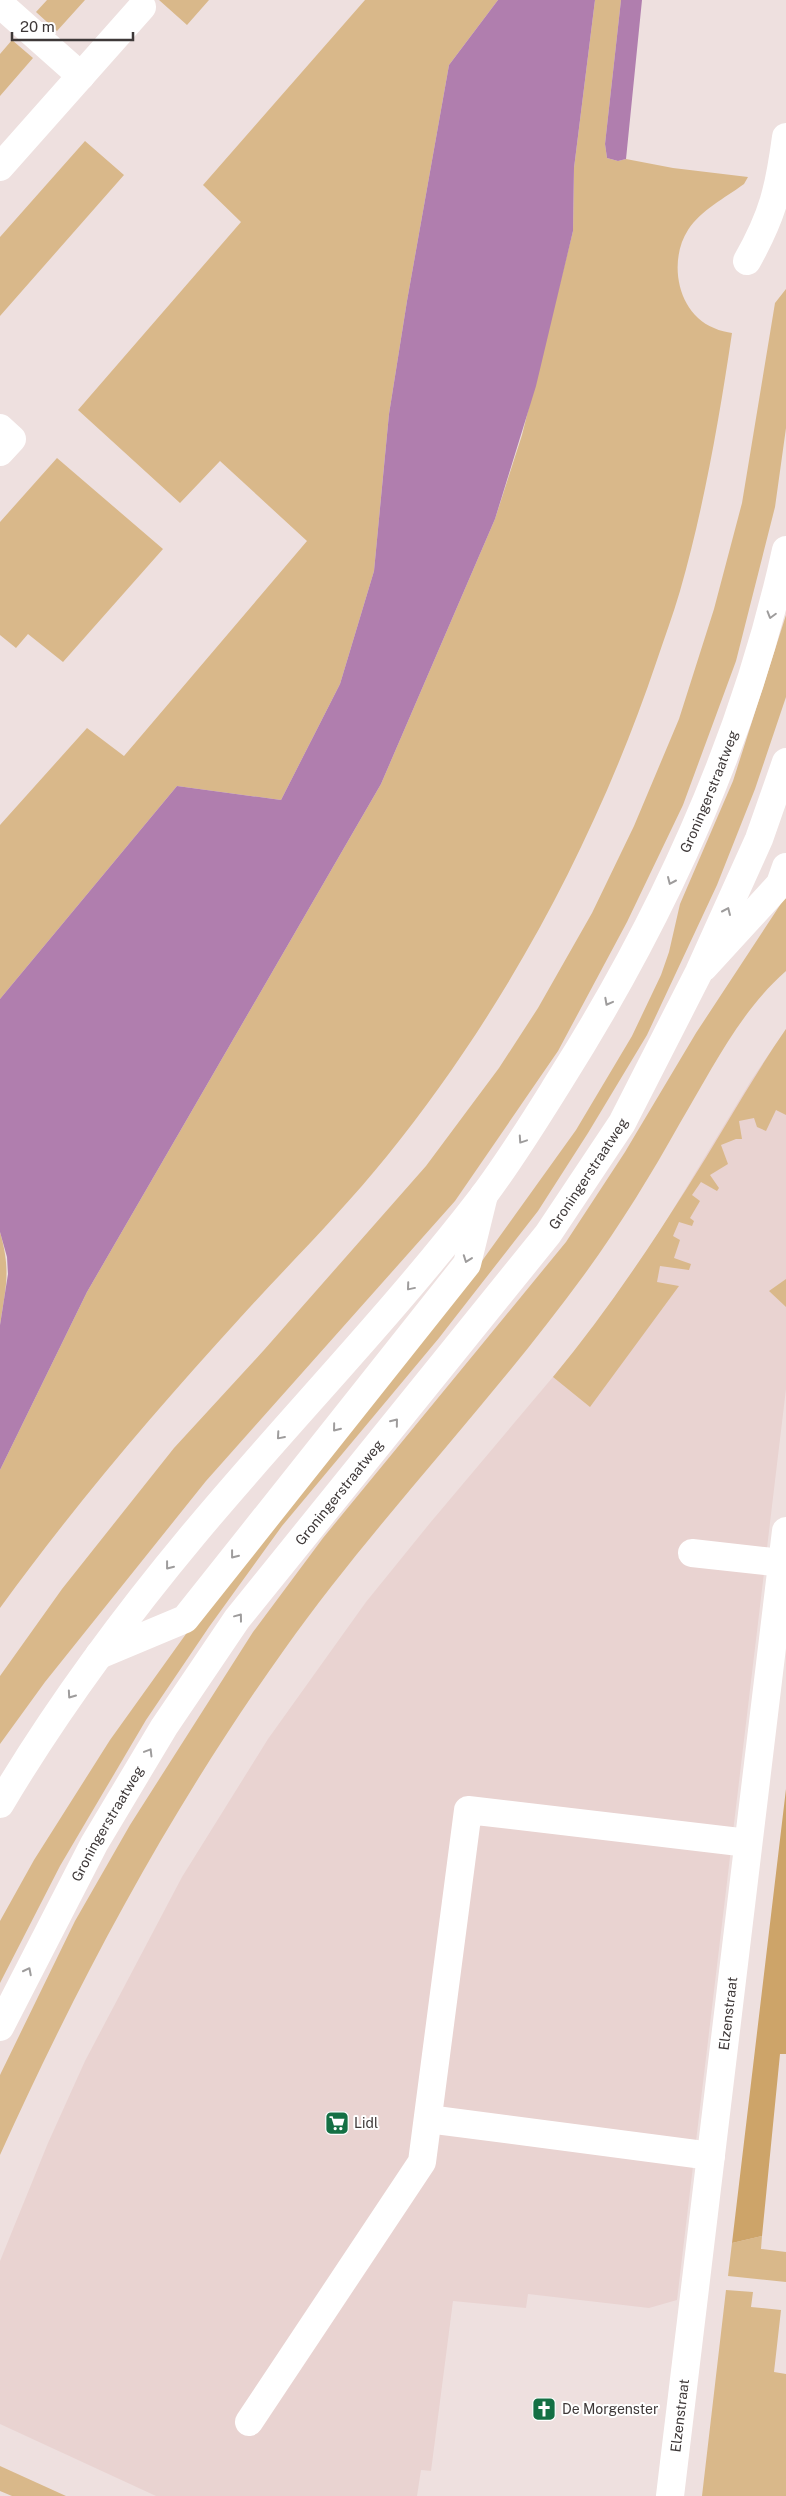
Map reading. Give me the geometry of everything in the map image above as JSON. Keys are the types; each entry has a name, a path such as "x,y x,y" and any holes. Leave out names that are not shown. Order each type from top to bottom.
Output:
{"main road":[{"path":"0,4 81,76"},
{"path":"0,167 142,7"},
{"path":"747,261 773,208 780,186 786,137"},
{"path":"0,428 12,439 0,452"},
{"name":"Groningerstraatweg","path":"0,1804 99,1655 192,1536 412,1286 484,1195 602,1013 664,896 717,775 772,614 786,550"},
{"name":"Groningerstraatweg","path":"0,2028 94,1844 169,1719 237,1619 548,1234 622,1123 699,972 759,839 786,762"},
{"name":"Groningerstraatweg","path":"699,972 780,884 786,867"},
{"name":"Groningerstraatweg","path":"99,1655 185,1619 467,1264 484,1195"},
{"name":"Elzenstraat","path":"670,2496 786,1531"},
{"path":"692,1554 782,1564"},
{"path":"249,2422 422,2162 468,1810 748,1843"},
{"path":"428,2119 711,2156"}],"shaded area":[{"path":"47,0 85,0 57,31 36,12"},
{"path":"159,0 209,0 187,25"},
{"path":"365,0 498,0 449,65 389,414 374,571 340,684 281,800 177,786 0,999 0,825 87,728 124,756 307,541 220,461 180,503 78,410 241,222 203,185"},
{"path":"498,0 595,0 574,168 573,231 536,386 495,519 381,784 87,1292 0,1470 0,1325 8,1274 7,1257 0,1232 0,999 177,786 281,800 340,684 374,571 389,414 449,65"},
{"path":"595,0 621,0 605,144 607,158 618,161 626,159 673,168 748,177 744,184 706,210 693,223 682,242 678,256 680,285 684,299 692,311 701,321 721,331 732,333 710,463 689,559 656,663 632,729 576,858 543,921 508,983 430,1100 352,1198 240,1318 146,1424 86,1496 0,1608 0,1470 87,1292 381,784 495,519 522,435 573,231 574,168"},
{"path":"621,0 642,0 626,159 618,161 607,158 605,144"},
{"path":"12,40 33,58 0,96 0,54"},
{"path":"85,141 124,175 0,316 0,237"},
{"path":"786,289 786,428 775,507 736,661 683,805 627,922 558,1051 455,1201 206,1481 45,1682 0,1744 0,1676 62,1589 174,1448 264,1350 426,1166 499,1068 538,1008 592,913 634,826 679,719 714,609 742,503 775,303"},
{"path":"57,458 163,549 63,662 28,634 16,648 0,635 0,522"},
{"path":"786,615 786,697 755,789 717,885 647,1035 538,1211 439,1338 282,1526 209,1627 146,1720 60,1866 0,1983 0,1921 34,1860 110,1740 196,1620 474,1272 576,1130 632,1036 661,975 669,952 680,904 733,781"},
{"path":"786,896 786,971 754,1004 727,1042 646,1181 584,1275 511,1370 357,1554 284,1650 243,1710 203,1771 166,1833 95,1959 0,2155 0,2075 75,1921 130,1825 253,1632 323,1538 566,1242 625,1152 696,1033"},
{"path":"786,1029 786,1389 677,2300 649,2308 528,2294 526,2308 453,2301 431,2471 421,2470 417,2496 156,2496 0,2424 0,2261 48,2143 85,2061 182,1877 268,1739 366,1602 579,1346 611,1302 657,1236 752,1079"},
{"path":"786,1029 786,1115 776,1110 766,1131 757,1127 754,1118 739,1121 742,1139 736,1139 721,1145 728,1164 710,1175 719,1188 717,1191 701,1182 692,1195 700,1201 690,1218 694,1221 692,1226 679,1222 673,1236 680,1240 674,1258 691,1264 689,1270 660,1266 657,1282 679,1286 590,1407 553,1377 589,1332 640,1261"},
{"path":"0,1232 5,1258 6,1289 0,1325"},
{"path":"786,1279 786,1307 769,1291"},
{"path":"786,1789 786,2054 780,2054 762,2236 732,2243"},
{"path":"762,2236 761,2249 786,2252 786,2282 728,2276 732,2243"},
{"path":"726,2290 753,2292 751,2307 781,2310 774,2372 786,2374 786,2496 702,2496"},
{"path":"0,2466 66,2496 12,2496 0,2491"}],"place":[{"name":"Lidl","path":"337,2123"},
{"name":"De Morgenster","path":"544,2409"}]}
